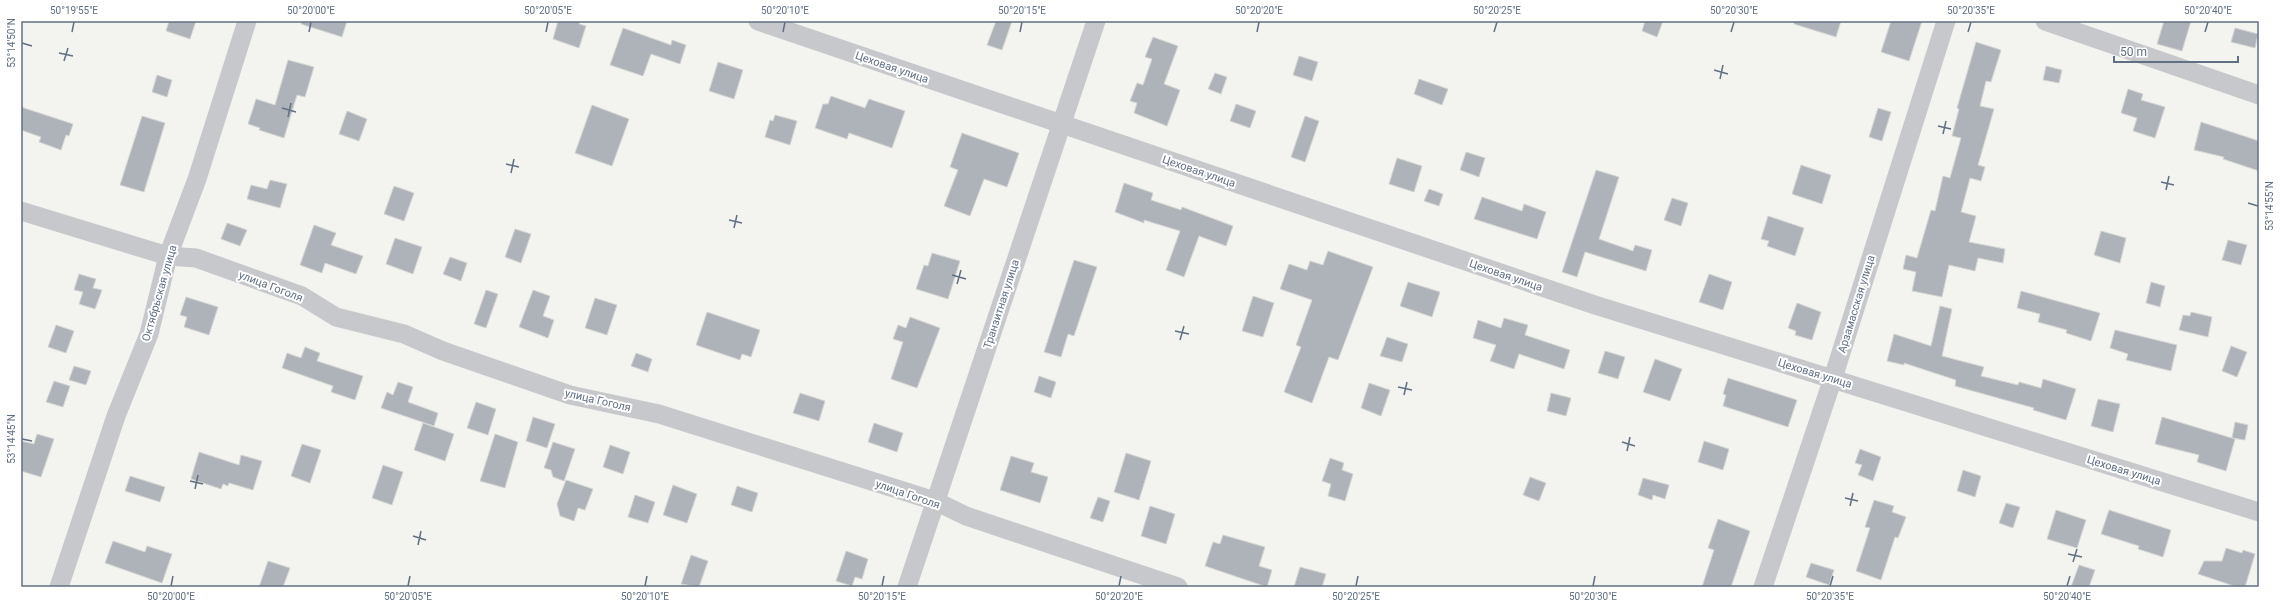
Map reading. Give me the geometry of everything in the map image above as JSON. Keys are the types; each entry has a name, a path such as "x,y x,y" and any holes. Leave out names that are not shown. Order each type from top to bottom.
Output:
{"street":[{"name":"Октябрьская улица","path":"58,587 116,416 149,334 168,256 197,178 247,21"},
{"name":"Цеховая улица","path":"758,21 1595,305 2259,512"},
{"name":"Транзитная улица","path":"907,587 1096,21"},
{"name":"Арзамасская улица","path":"1763,587 1832,378 1946,21"},
{"path":"2045,21 2259,95"},
{"name":"улица Гоголя","path":"21,211 168,256 196,258 302,296 336,317 404,334 443,350 570,395 659,414 935,501 966,516 1178,587"}],"building":[{"path":"169,21 196,21 190,39 166,31"},
{"path":"302,21 347,21 342,37 301,24"},
{"path":"558,21 580,21 579,24 586,26 579,48 553,39"},
{"path":"996,21 1012,21 1002,50 987,45"},
{"path":"1645,21 1663,21 1657,37 1642,31"},
{"path":"1794,21 1841,21 1836,37 1794,24"},
{"path":"1891,21 1922,21 1909,61 1881,52"},
{"path":"2164,21 2191,21 2182,51 2157,44"},
{"path":"623,28 671,45 672,40 686,45 680,64 651,54 643,76 610,65"},
{"path":"2235,28 2258,34 2255,48 2231,42"},
{"path":"1153,37 1178,46 1164,84 1180,90 1167,126 1134,113 1137,103 1130,101 1137,83 1143,85 1152,59 1145,57"},
{"path":"1976,42 2001,50 1991,82 1986,81 1980,106 1994,109 1978,165 1985,167 1981,181 1970,178 1961,212 1976,216 1969,242 2005,249 2003,263 1978,258 1975,271 1949,265 1942,297 1912,291 1916,272 1903,269 1906,255 1917,258 1931,210 1935,211 1943,176 1950,178 1961,138 1952,136 1959,109 1957,108"},
{"path":"1299,56 1318,62 1312,81 1293,75"},
{"path":"288,60 314,67 305,97 297,95 284,138 259,130 260,128 248,124 256,99 275,105"},
{"path":"718,62 743,70 734,99 709,91"},
{"path":"2046,66 2062,70 2059,83 2043,80"},
{"path":"1215,73 1227,77 1221,94 1208,89"},
{"path":"157,75 172,80 167,97 152,92"},
{"path":"1419,79 1448,89 1442,105 1414,94"},
{"path":"2128,89 2143,94 2141,100 2165,107 2155,138 2133,131 2137,118 2121,113"},
{"path":"831,96 865,108 869,99 905,111 892,148 849,133 847,139 815,128 823,104 828,104"},
{"path":"1236,104 1256,111 1250,128 1230,121"},
{"path":"592,105 629,119 612,166 575,153"},
{"path":"21,107 73,124 69,136 66,135 61,150 39,142 41,137 21,130"},
{"path":"1878,108 1891,112 1882,141 1869,137"},
{"path":"347,111 367,119 359,141 339,134"},
{"path":"775,115 797,121 790,145 765,137 770,120 773,121"},
{"path":"142,116 165,123 144,192 120,185"},
{"path":"1305,116 1319,121 1305,162 1291,157"},
{"path":"2201,122 2259,141 2259,171 2223,159 2224,157 2194,150"},
{"path":"962,133 1019,153 1007,187 984,179 970,216 944,206 958,170 950,167"},
{"path":"1466,152 1485,158 1479,177 1460,170"},
{"path":"1397,158 1422,166 1414,192 1389,184"},
{"path":"1801,165 1831,175 1822,204 1792,194"},
{"path":"1596,170 1619,177 1599,239 1633,251 1635,245 1652,250 1646,271 1585,252 1577,277 1562,272"},
{"path":"270,180 287,184 280,208 247,199 251,185 267,189"},
{"path":"1124,183 1153,193 1151,200 1181,210 1182,207 1233,226 1226,246 1199,236 1184,277 1166,270 1180,231 1144,220 1144,223 1115,212"},
{"path":"394,186 414,193 404,221 384,214"},
{"path":"1429,189 1443,194 1439,206 1424,201"},
{"path":"1482,197 1522,211 1524,204 1546,212 1537,239 1474,219"},
{"path":"1672,198 1688,203 1681,226 1664,220"},
{"path":"1768,216 1804,228 1795,256 1767,246 1769,241 1761,239"},
{"path":"227,223 247,230 240,246 221,239"},
{"path":"314,225 336,233 331,245 363,256 356,274 325,263 322,273 300,265"},
{"path":"515,229 531,234 521,263 505,257"},
{"path":"2101,231 2126,238 2120,263 2094,255"},
{"path":"395,238 422,247 413,274 386,264"},
{"path":"2228,240 2247,245 2241,265 2222,260"},
{"path":"1328,251 1373,267 1338,360 1329,357 1312,403 1284,392 1301,347 1296,345 1312,300 1280,289 1289,264 1307,270 1310,261 1323,265"},
{"path":"932,253 960,261 948,299 916,289 924,265 928,266"},
{"path":"450,257 467,263 461,281 443,274"},
{"path":"1074,260 1097,267 1074,336 1068,334 1061,357 1044,352"},
{"path":"79,274 96,279 93,288 102,290 95,309 79,304 83,292 74,290"},
{"path":"1709,274 1732,282 1723,310 1699,302"},
{"path":"1408,282 1440,292 1432,317 1400,306"},
{"path":"2151,282 2165,286 2160,307 2146,303"},
{"path":"486,290 498,294 486,328 474,324"},
{"path":"533,290 550,296 543,316 554,320 548,338 519,327"},
{"path":"2021,291 2100,313 2091,341 2066,333 2067,330 2038,322 2040,314 2017,308"},
{"path":"1253,296 1274,303 1263,337 1242,331"},
{"path":"186,297 218,307 209,335 184,327 187,317 180,315"},
{"path":"595,298 617,305 607,335 585,328"},
{"path":"1797,303 1821,312 1812,340 1795,335 1796,331 1788,328"},
{"path":"1940,306 1952,309 1942,356 1984,367 1981,376 2018,385 2019,382 2041,388 2043,379 2076,389 2066,420 2033,410 2034,408 1955,386 1956,380 1904,363 1904,365 1887,361 1894,334 1931,346"},
{"path":"707,312 760,330 751,357 742,354 740,360 696,345"},
{"path":"2191,312 2212,317 2208,337 2179,330 2183,315 2190,316"},
{"path":"910,317 940,328 917,388 891,379 903,342 893,339 898,325 906,328"},
{"path":"1504,318 1528,325 1525,335 1570,350 1564,369 1519,354 1514,369 1490,361 1496,345 1473,338 1478,320 1501,328"},
{"path":"56,325 74,331 66,353 48,347"},
{"path":"2115,330 2177,345 2171,371 2126,360 2128,354 2110,348"},
{"path":"1387,337 1408,344 1402,362 1380,356"},
{"path":"2231,346 2247,352 2237,377 2222,371"},
{"path":"305,347 320,353 317,361 363,376 355,400 331,392 333,386 282,368 287,353 301,358"},
{"path":"1605,351 1625,357 1618,379 1598,373"},
{"path":"636,353 652,359 648,372 631,366"},
{"path":"1655,359 1682,369 1670,401 1643,392"},
{"path":"74,366 91,371 86,385 69,380"},
{"path":"1039,376 1056,382 1051,398 1034,392"},
{"path":"1728,378 1797,400 1788,427 1723,406 1726,395 1723,394"},
{"path":"54,381 70,386 63,407 46,402"},
{"path":"398,382 413,387 408,402 438,413 434,426 381,408 387,392 393,395"},
{"path":"1369,383 1390,390 1381,416 1361,408"},
{"path":"800,393 825,401 819,421 793,413"},
{"path":"1551,393 1571,398 1566,416 1547,411"},
{"path":"2098,399 2120,404 2113,432 2091,426"},
{"path":"476,402 496,409 488,435 467,428"},
{"path":"533,417 555,424 547,448 526,441"},
{"path":"2162,417 2235,439 2226,471 2197,462 2199,455 2155,444"},
{"path":"2235,422 2248,425 2245,440 2232,438"},
{"path":"423,423 454,434 445,461 414,450"},
{"path":"874,423 903,433 897,452 868,442"},
{"path":"37,434 54,439 41,477 21,471 21,441 34,444"},
{"path":"495,434 518,442 505,488 480,481"},
{"path":"1704,441 1729,449 1723,470 1698,462"},
{"path":"553,442 575,449 564,481 553,477 551,470 544,468"},
{"path":"302,444 321,450 310,483 291,476"},
{"path":"610,445 630,452 623,474 603,467"},
{"path":"1860,449 1881,457 1873,481 1858,475 1862,465 1855,463"},
{"path":"199,452 239,465 241,455 262,461 253,490 229,483 228,486 223,484 221,489 191,479"},
{"path":"1126,453 1151,461 1139,500 1114,492"},
{"path":"1011,456 1034,463 1031,472 1048,477 1040,503 1000,490"},
{"path":"1330,458 1344,463 1342,470 1353,474 1345,501 1328,496 1331,484 1322,481"},
{"path":"383,465 403,472 392,505 372,498"},
{"path":"1963,470 1981,476 1975,497 1957,491"},
{"path":"130,476 165,487 160,502 125,491"},
{"path":"1530,477 1546,483 1539,501 1523,495"},
{"path":"1643,478 1669,485 1665,499 1653,495 1652,500 1638,495"},
{"path":"566,480 593,489 585,510 578,508 574,521 560,516 557,504"},
{"path":"673,485 697,494 687,523 663,515"},
{"path":"737,486 758,493 752,512 731,505"},
{"path":"635,495 655,502 648,523 628,517"},
{"path":"1098,497 1110,501 1103,522 1090,518"},
{"path":"1874,500 1894,506 1892,512 1906,517 1898,538 1895,537 1881,580 1856,571 1870,528 1865,527"},
{"path":"2006,503 2020,507 2013,528 1999,523"},
{"path":"1150,506 1175,514 1166,544 1141,536"},
{"path":"2056,510 2086,520 2077,548 2047,539"},
{"path":"2109,510 2171,530 2163,557 2138,549 2139,546 2101,534"},
{"path":"1718,519 1750,531 1731,587 1702,587 1714,550 1708,548"},
{"path":"1223,535 1265,547 1259,566 1272,570 1267,587 1205,566 1213,542 1220,544"},
{"path":"113,541 145,552 147,546 172,554 162,583 105,563"},
{"path":"2226,548 2242,553 2243,550 2255,554 2245,587 2237,587 2198,574 2204,561 2222,561"},
{"path":"846,551 868,559 862,579 855,577 852,586 836,581"},
{"path":"691,555 708,561 699,587 681,584"},
{"path":"268,561 290,568 283,587 259,587"},
{"path":"1811,563 1834,570 1829,585 1806,577"},
{"path":"2079,565 2095,570 2089,587 2071,587"},
{"path":"1300,567 1326,574 1322,587 1294,587"}]}
